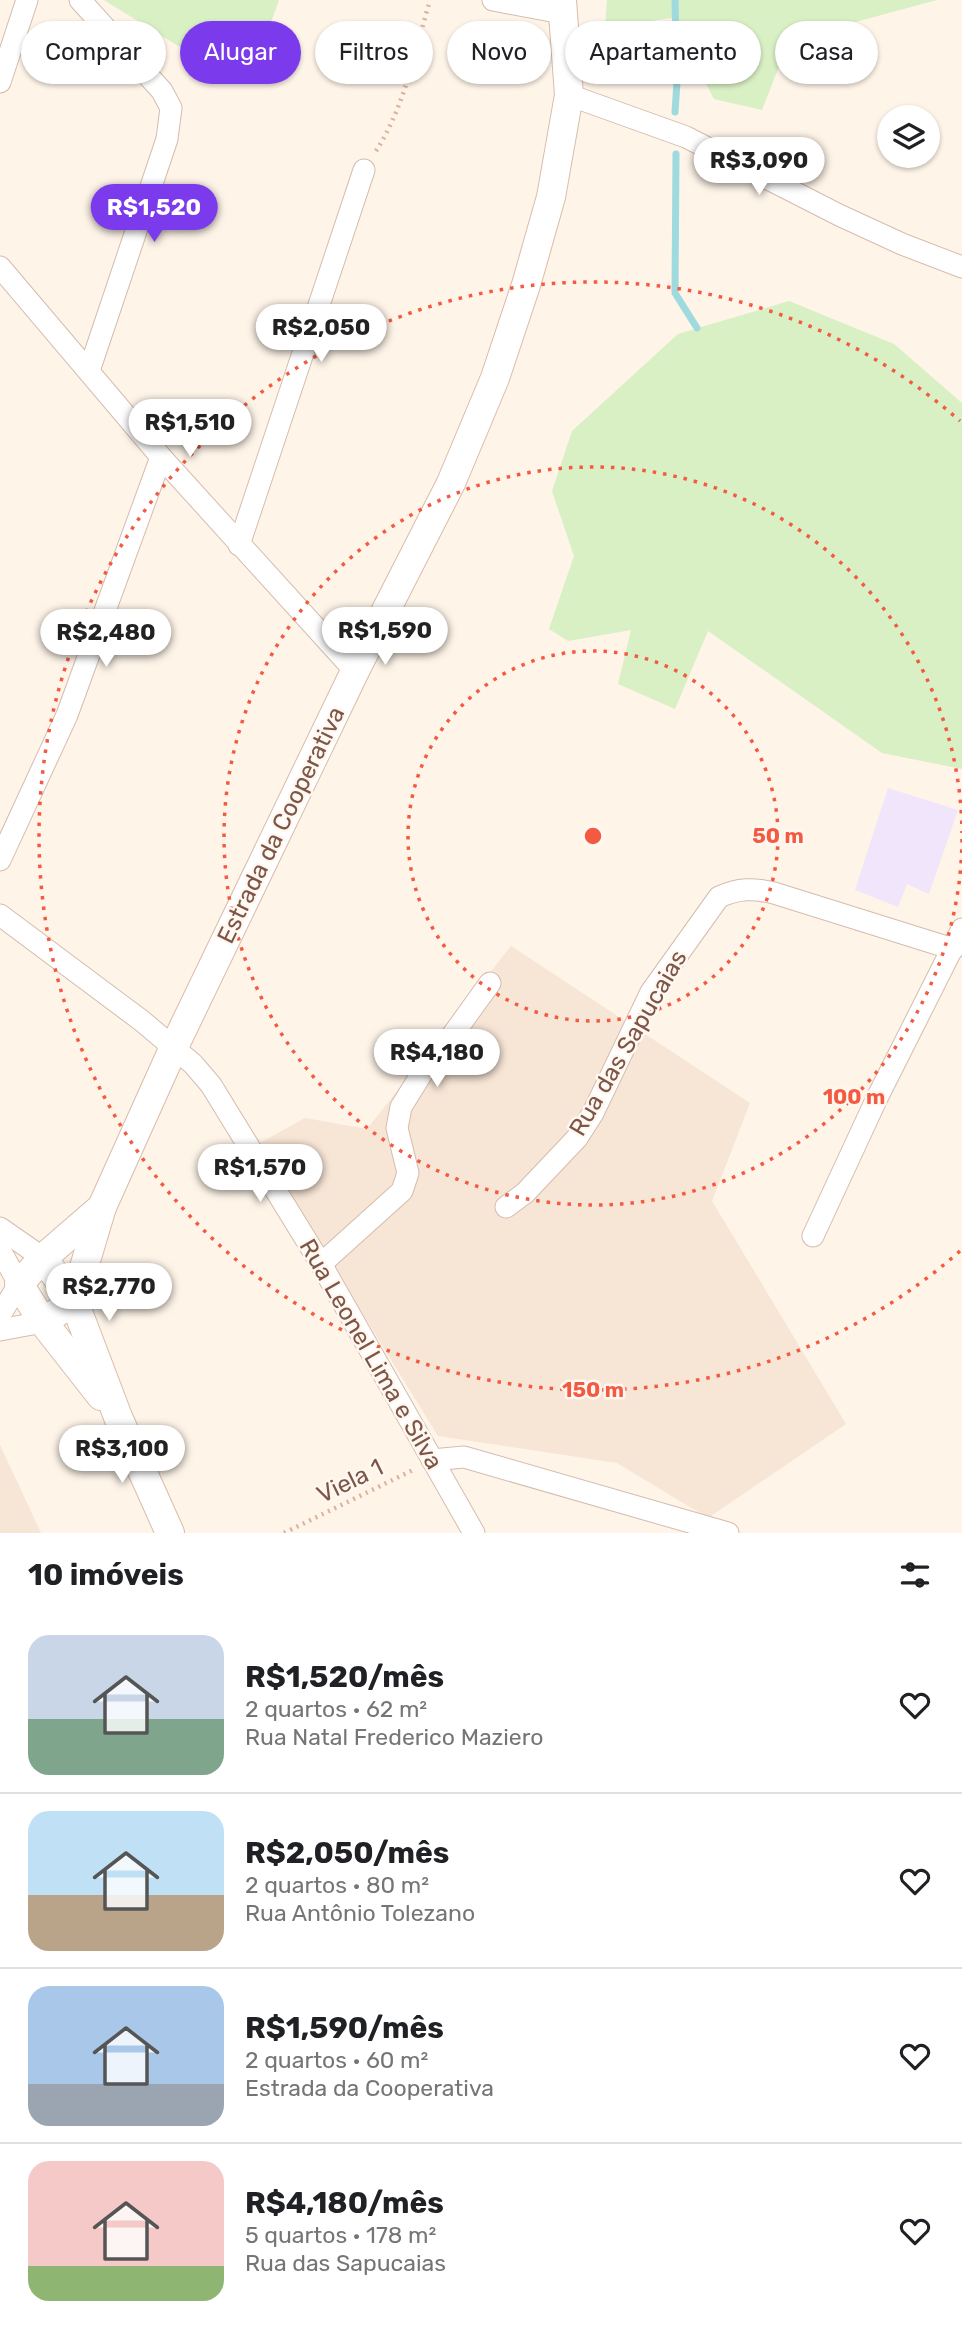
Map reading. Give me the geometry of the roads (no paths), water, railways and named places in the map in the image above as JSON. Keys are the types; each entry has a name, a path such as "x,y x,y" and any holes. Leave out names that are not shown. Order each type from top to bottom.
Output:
{"main road":[{"name":"Estrada da Cooperativa","path":"74,1301 102,1207 174,1047 355,671 451,483 495,378 526,285 551,197 569,95 562,7"},
{"name":"Estrada da Cooperativa","path":"19,1283 43,1258 102,1207"},
{"path":"43,1258 74,1301 118,1417 170,1533"},
{"path":"19,1283 43,1322 118,1417"},
{"path":"43,1322 74,1301"}],"street":[{"path":"0,82 27,0"},
{"path":"80,0 162,91 171,108 167,139 89,370"},
{"path":"493,0 562,7"},
{"path":"569,95 686,137 839,215 902,244 962,267"},
{"path":"239,545 364,170"},
{"path":"2,277 89,370 161,457 355,671"},
{"path":"0,860 67,715 161,457"},
{"name":"Rua das Sapucaias","path":"506,1207 525,1193 577,1138 593,1113 651,992 719,897 735,890 752,888 953,949"},
{"name":"Rua Leonel Lima e Silva","path":"0,915 174,1047 211,1085 321,1264 474,1533"},
{"path":"813,1236 877,1098 962,929"},
{"path":"321,1264 402,1191 408,1173 397,1128 401,1107 424,1070 490,983"},
{"path":"0,1228 43,1258"},
{"path":"0,1250 19,1283 0,1315"},
{"path":"0,1330 43,1322"},
{"path":"432,1460 464,1457 728,1533"}],"waterway":[{"path":"675,0 675,112"},
{"path":"676,154 675,293 697,328"}]}
